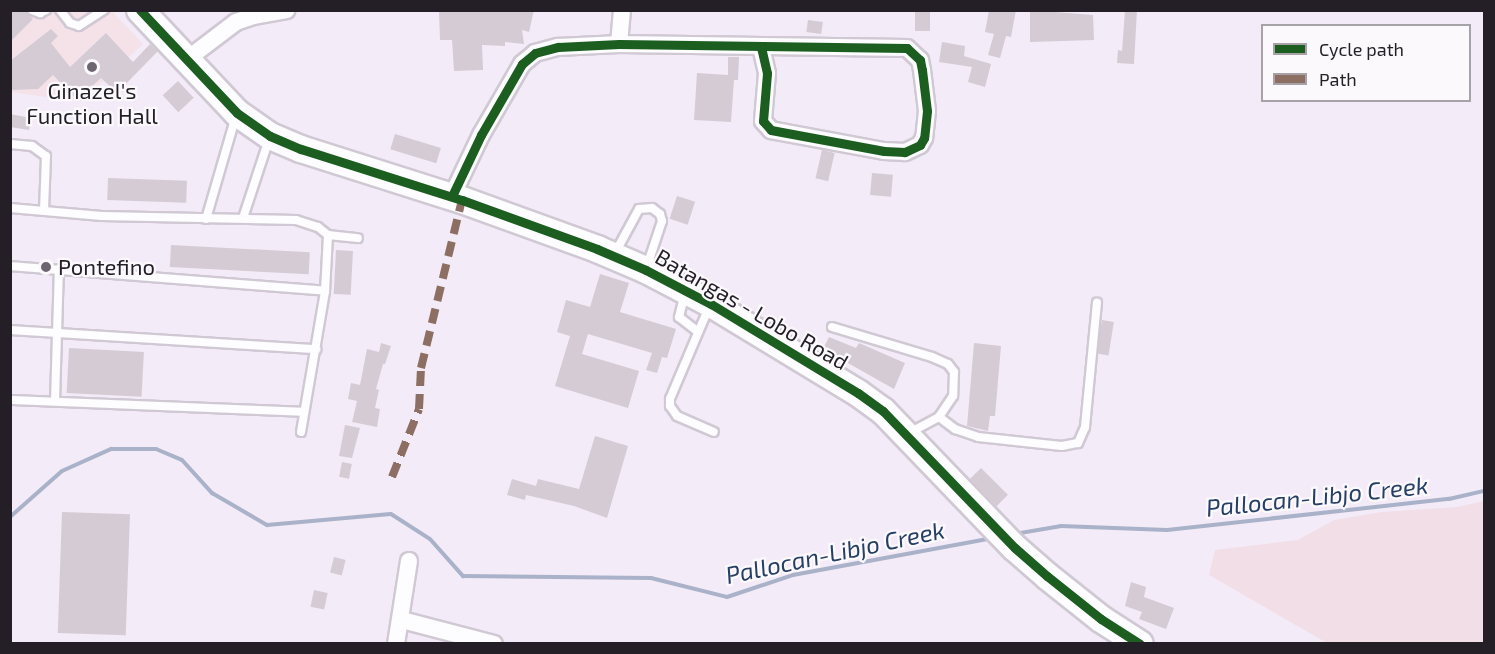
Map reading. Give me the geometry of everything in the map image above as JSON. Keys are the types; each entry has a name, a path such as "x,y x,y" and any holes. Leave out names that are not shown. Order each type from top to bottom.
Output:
{"main road":[{"name":"Batangas - Lobo Road","path":"140,10 237,113 270,136 301,149 452,196 646,270 711,304 858,393 883,411 1016,548 1101,619 1140,644"}],"street":[{"path":"186,60 236,22 253,16 286,10"},
{"path":"619,44 622,10"},
{"path":"452,196 491,115 522,64 535,53 558,47 619,44 761,47 899,46 915,52 920,60 927,111 924,138 920,145 905,152 884,151 771,130 763,121 767,73 761,47"},
{"path":"396,644 402,620 409,561"},
{"path":"402,620 485,642"}],"lane":[{"path":"32,10 40,13 46,10"},
{"path":"60,10 70,22 79,26 104,10"},
{"path":"206,219 237,113"},
{"path":"243,218 270,136"},
{"path":"10,144 33,146 46,156 44,210"},
{"path":"10,208 206,219 296,220 318,227 328,235 358,238"},
{"path":"613,256 639,209 652,208 660,214 662,221 646,270"},
{"path":"301,432 325,291 328,235"},
{"path":"10,266 325,291"},
{"path":"55,401 59,269"},
{"path":"686,290 678,317 698,332"},
{"path":"939,417 955,429 978,437 1062,446 1078,443 1085,427 1097,303"},
{"path":"711,304 670,399 670,406 676,416 714,432"},
{"path":"832,327 948,364 954,372 953,396 939,417 906,435"},
{"path":"10,330 316,349"},
{"path":"10,400 304,412"}],"shaded area":[{"path":"11,11 112,11 143,44 80,102 11,92"},
{"path":"1484,501 1484,643 1327,643 1209,575 1215,550 1298,540 1334,520 1382,512 1457,507"}],"building":[{"path":"10,10 24,10 33,19 10,42"},
{"path":"534,10 529,32 522,30 524,44 505,42 505,46 482,45 483,70 454,71 452,40 440,40 439,11"},
{"path":"915,10 930,10 930,31 915,31"},
{"path":"989,10 1016,10 1011,37 1006,36 1000,58 988,55 994,34 985,32"},
{"path":"1030,10 1093,15 1094,40 1030,42"},
{"path":"1125,10 1137,10 1134,64 1117,63 1118,50 1122,51"},
{"path":"808,20 823,22 821,34 806,32"},
{"path":"51,29 58,36 51,43 70,67 106,33 133,62 150,44 158,51 117,93 101,78 77,100 53,75 38,89 13,90 10,87 10,61"},
{"path":"942,42 965,46 964,56 991,64 985,87 968,82 972,67 939,62"},
{"path":"728,57 739,57 738,80 734,80 731,122 694,120 697,73 728,75"},
{"path":"178,81 194,98 178,112 163,95"},
{"path":"10,114 31,118 29,130 10,127"},
{"path":"395,134 441,148 436,163 390,149"},
{"path":"822,150 835,153 828,181 815,178"},
{"path":"872,173 893,175 891,197 870,195"},
{"path":"108,178 187,181 186,203 107,200"},
{"path":"677,196 695,202 688,225 670,219"},
{"path":"171,245 310,252 309,274 170,267"},
{"path":"336,250 353,251 351,295 334,294"},
{"path":"600,274 629,283 620,312 676,329 667,358 662,357 657,373 646,370 652,353 588,334 582,354 639,371 628,408 555,386 570,336 557,332 566,300 590,307"},
{"path":"1102,320 1114,322 1109,355 1097,354"},
{"path":"829,337 856,348 859,343 905,363 894,389 823,349"},
{"path":"381,343 391,346 376,389 379,390 375,408 380,409 377,427 352,422 357,401 348,399 351,383 360,385 367,349 379,352"},
{"path":"974,343 1001,346 995,416 990,416 988,431 967,426"},
{"path":"69,348 144,352 142,397 67,393"},
{"path":"345,425 360,428 352,458 339,456"},
{"path":"595,436 628,446 607,518 574,506 526,495 525,500 507,495 512,479 536,486 538,479 579,489"},
{"path":"342,462 352,464 349,479 339,477"},
{"path":"981,468 1008,495 997,506 970,479"},
{"path":"62,512 130,514 126,635 58,633"},
{"path":"334,557 346,560 342,575 330,573"},
{"path":"1131,582 1146,587 1144,597 1174,608 1166,629 1139,619 1142,612 1125,606"},
{"path":"314,590 328,593 324,610 310,607"}],"waterway":[{"name":"Pallocan-Libjo Creek","path":"10,517 62,471 111,449 156,449 182,460 212,493 267,525 391,514 430,539 463,576 651,578 727,597 793,575 992,538"},
{"name":"Pallocan-Libjo Creek","path":"1015,534 1061,526 1167,530 1449,499 1484,491"}],"marked path":[{"path":"392,477 419,409 421,368 462,200"}],"cycle path":[{"path":"140,10 237,113 270,136 301,149 462,200 597,249 646,270 711,304 858,393 883,411 1015,548 1101,619 1140,644"},
{"path":"452,196 481,135 522,64 535,53 558,47 619,44 907,48 920,60 922,70 927,111 924,138 920,145 905,152 884,151 771,130 763,121 767,73 761,47"}],"place":[{"name":"Ginazel's Function Hall","path":"92,67"},
{"name":"Pontefino","path":"46,267"}]}
